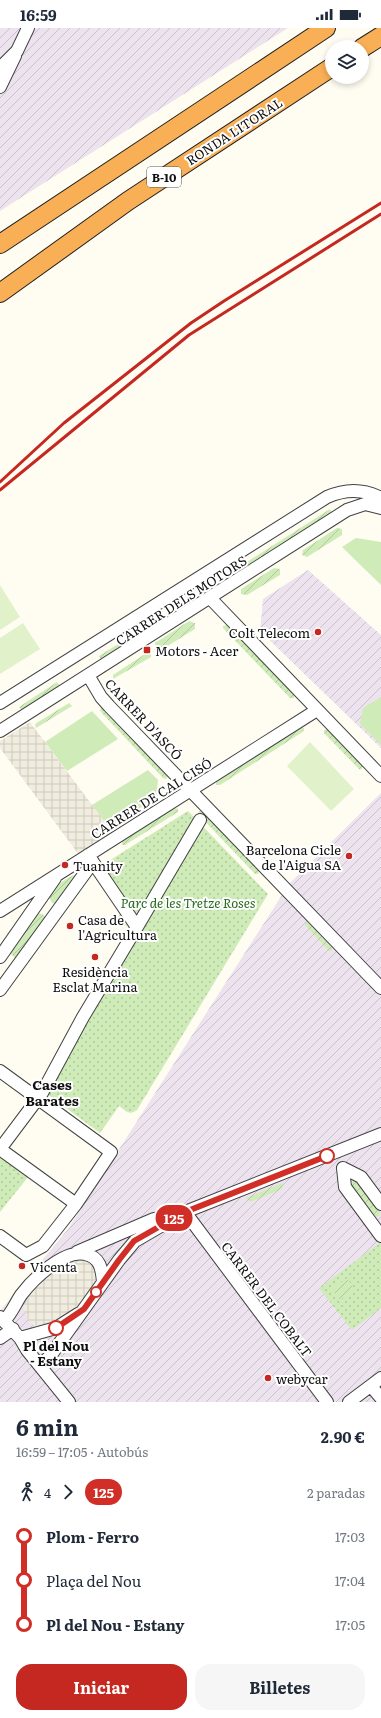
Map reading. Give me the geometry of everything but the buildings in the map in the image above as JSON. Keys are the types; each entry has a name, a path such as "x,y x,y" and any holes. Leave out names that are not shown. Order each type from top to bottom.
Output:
{"highway":[{"name":"B-10","path":"0,244 36,218 326,28"},
{"path":"369,44 381,36"},
{"name":"RONDA LITORAL","path":"0,293 128,201 325,73"},
{"path":"0,240 36,218"}],"street":[{"path":"0,87 10,71 17,51 28,28"},
{"path":"0,68 17,51"},
{"name":"CARRER DELS MOTORS","path":"0,703 327,497 336,493 353,491 370,493 381,498"},
{"name":"CARRER DELS MOTORS","path":"0,731 347,510 365,504 381,508"},
{"path":"210,598 381,776"},
{"name":"CARRER D'ASCÓ","path":"88,675 101,697 381,988"},
{"name":"CARRER DE CAL CISÓ","path":"0,911 58,874 90,859 191,789 317,710"},
{"path":"76,1204 0,1149 38,1100 84,1017 200,820"},
{"path":"0,990 58,912 90,859 137,927"},
{"path":"16,969 1,957 58,874"},
{"path":"42,898 58,912"},
{"path":"0,1071 111,1152 76,1204 43,1246 26,1255 0,1236"},
{"path":"69,1402 41,1365 27,1350 17,1334 2,1319 13,1312 20,1296 39,1275 60,1260 154,1220 185,1212 381,1134"},
{"path":"379,1228 344,1187 343,1168 361,1177 381,1204"},
{"path":"41,1365 51,1355 134,1241 185,1212"},
{"name":"CARRER DEL COBALT","path":"185,1212 327,1402"},
{"path":"78,1252 90,1255 98,1261 102,1268 103,1282"},
{"path":"0,1338 56,1328 84,1309"},
{"path":"349,1402 376,1382 380,1400"}],"shaded area":[{"path":"0,28 288,28 0,211"},
{"path":"308,570 381,635 381,748 260,631 263,599"},
{"path":"30,722 113,833 79,855 0,748 0,741"},
{"path":"381,793 381,1402 0,1402 0,1311 68,1229 289,884"},
{"path":"84,1259 94,1263 98,1276 85,1299 75,1308 57,1319 39,1325 33,1325 28,1320 23,1307 33,1290 57,1269"}],"green space":[{"path":"330,509 332,513 227,580 225,576"},
{"path":"337,528 342,529 342,535 307,557 302,555 303,550"},
{"path":"356,538 381,542 381,585 342,547"},
{"path":"274,568 280,569 280,575 247,595 241,594 241,589"},
{"path":"0,585 20,617 0,630"},
{"path":"185,602 187,605 101,660 99,656"},
{"path":"189,621 195,623 195,629 161,650 155,649 155,643"},
{"path":"23,623 40,649 0,674 0,638"},
{"path":"227,625 295,695 294,698 290,698 223,628 223,626"},
{"path":"148,652 151,653 151,657 113,679 113,675"},
{"path":"57,682 60,686 22,710 19,707"},
{"path":"381,697 381,745 360,724 363,708"},
{"path":"69,703 72,706 36,728 35,724"},
{"path":"101,708 104,708 168,775 167,778 164,779 100,711"},
{"path":"92,711 118,739 67,771 45,742"},
{"path":"304,728 304,731 220,785 216,785 216,781"},
{"path":"327,729 363,767 360,770 324,733 324,730"},
{"path":"310,742 354,789 331,811 287,766"},
{"path":"148,770 158,780 156,798 109,828 92,805"},
{"path":"175,808 178,809 178,812 125,845 122,845 122,841"},
{"name":"Parc de les Tretze Roses","path":"188,811 268,894 137,1110 130,1113 119,1106 100,1133 39,1088 131,929 117,919 123,908 103,867 112,859"},
{"path":"199,811 202,811 259,871 258,874 255,874 198,814"},
{"path":"78,874 57,904 52,903 49,897 54,889 65,880"},
{"path":"39,913 44,915 46,919 16,959 9,952 35,915"},
{"path":"306,922 308,922 332,948 332,951 329,951 305,925"},
{"path":"0,1149 32,1172 0,1212"},
{"path":"353,1181 356,1181 380,1210 380,1215 374,1218 350,1189"},
{"path":"283,1183 282,1189 250,1202 246,1198"},
{"path":"381,1242 381,1308 352,1330 319,1288"},
{"path":"347,1278 355,1289 340,1300 332,1289"}],"railway":[{"path":"0,482 64,423 191,323 381,203"},
{"path":"0,490 189,335 381,214"}],"bus line":[{"name":"125","path":"56,1328 84,1309 134,1241 185,1212 234,1194 327,1156"}],"place":[{"name":"Colt Telecom","path":"318,632"},
{"name":"Motors - Acer","path":"147,650"},
{"name":"Barcelona Cicle de l'Aigua SA","path":"349,856"},
{"name":"Tuanity","path":"65,865"},
{"name":"Casa de l'Agricultura","path":"70,926"},
{"name":"Residència Esclat Marina","path":"95,957"},
{"name":"Vicenta","path":"22,1266"},
{"name":"Pl del Nou - Estany","path":"56,1328"},
{"name":"webycar","path":"268,1378"}],"district":[{"name":"Cases Barates","path":"52,1092"}]}
